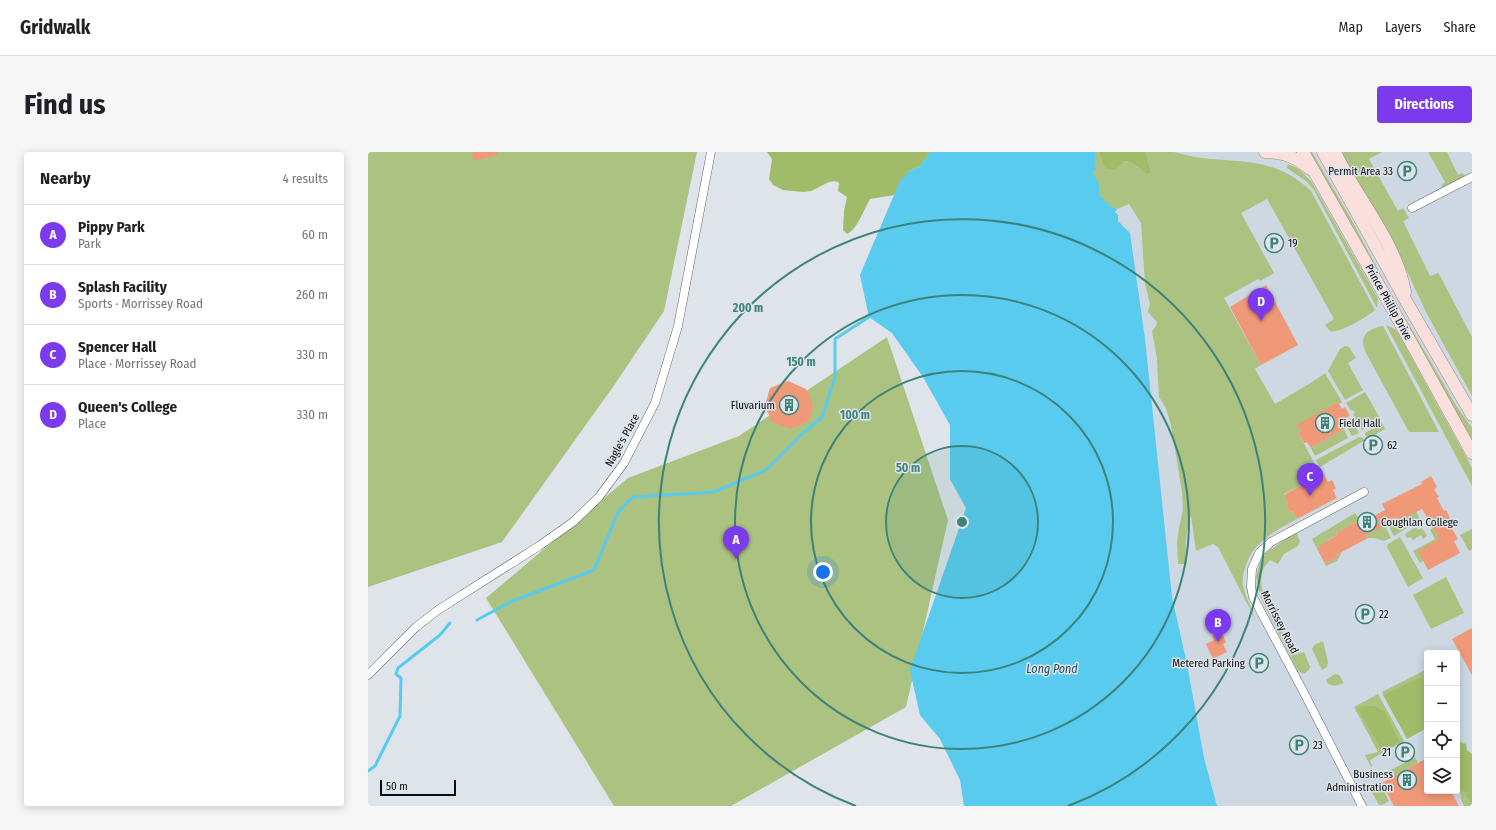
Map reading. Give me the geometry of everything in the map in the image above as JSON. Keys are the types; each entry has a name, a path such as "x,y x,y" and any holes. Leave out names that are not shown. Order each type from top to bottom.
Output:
{"main road":[{"path":"1265,152 1274,152 1294,157 1315,174"},
{"name":"Prince Phillip Drive","path":"1303,152 1472,453"},
{"name":"Prince Phillip Drive","path":"1323,152 1406,301 1472,415"},
{"path":"1335,152 1390,249 1402,277 1406,301"}],"street":[{"name":"Nagle's Place","path":"368,675 416,626 438,610 539,546 573,522 599,497 624,463 655,402 676,333 711,152"},
{"path":"1412,208 1472,177"},
{"name":"Morrissey Road","path":"1362,806 1257,605 1252,592 1251,577 1255,561 1264,548 1271,542 1364,492"}],"shaded area":[{"path":"931,152 1472,152 1472,806 964,806 960,780 940,739 920,715 910,670 966,508 950,479 950,425 923,377 892,333 869,317 860,275 894,195"}],"green space":[{"path":"368,152 697,152 664,311 615,384 502,542 368,587"},
{"path":"767,152 931,152 919,167 909,171 894,195 870,199 857,224 851,232 847,234 843,230 844,211 847,197 838,191 839,183 835,181 829,182 811,191 804,192 783,190 773,185 769,179 772,159"},
{"path":"1095,152 1099,152 1102,161 1127,161 1135,165 1147,175 1151,173 1146,152 1174,152 1198,158 1260,164 1273,167 1298,180 1311,191 1375,310 1360,321 1346,328 1330,331 1325,325 1334,319 1267,199 1241,213 1274,273 1260,281 1258,279 1224,298 1261,365 1255,369 1275,404 1325,373 1342,402 1298,425 1301,431 1298,433 1321,475 1284,494 1288,503 1286,504 1290,512 1293,511 1297,519 1265,538 1248,559 1244,572 1243,586 1256,621 1218,547 1213,544 1196,551 1191,516 1186,540 1187,564 1178,564 1177,544 1183,510 1182,492 1171,425 1166,408 1159,397 1157,359 1152,331 1157,322 1148,312 1150,304 1145,284 1141,223 1129,204 1117,209 1110,206 1099,194 1093,173"},
{"path":"1099,152 1146,152 1151,173 1147,175 1135,165 1127,161 1123,162 1115,170 1106,169"},
{"path":"1310,152 1312,152 1350,217 1387,287"},
{"path":"1382,152 1369,159 1398,211 1403,208 1409,218 1403,221 1430,276 1439,274 1472,337 1472,396 1426,312 1398,252 1341,153"},
{"path":"1428,152 1447,152 1458,175 1462,173 1465,176 1443,188 1441,186 1445,182"},
{"path":"1288,164 1299,169 1311,181 1376,295 1378,299 1377,308 1314,190 1307,182 1287,168"},
{"path":"1405,319 1457,407 1472,428 1472,441"},
{"path":"1386,325 1395,329 1398,333 1472,468 1472,486"},
{"path":"1383,326 1439,432 1409,432 1366,353 1363,342 1366,334 1372,329"},
{"path":"887,337 948,520 906,707 731,806 614,806 486,598 628,478 739,436"},
{"path":"1345,346 1349,347 1356,358 1348,363 1363,390 1345,400 1328,371 1340,349"},
{"path":"1365,392 1381,420 1362,430 1353,414 1355,413 1353,410 1351,411 1346,403"},
{"path":"1351,418 1359,433 1352,436 1347,427 1349,426 1346,421"},
{"path":"1382,423 1385,429 1370,438 1365,435 1365,433"},
{"path":"1344,429 1348,438 1315,456 1311,448"},
{"path":"1359,437 1365,440 1320,467 1316,460"},
{"path":"1409,496 1420,520 1394,536 1383,516 1387,513 1393,524 1411,514"},
{"path":"1355,513 1360,520 1336,533 1337,535 1327,541 1328,544 1317,547 1326,564 1337,558 1336,555 1342,552 1337,561 1326,566 1312,539"},
{"path":"1380,517 1391,538 1384,541 1368,538 1366,535 1380,527"},
{"path":"1416,527 1418,530 1422,528 1427,536 1423,539 1421,535 1413,540 1411,537 1407,538 1405,534"},
{"path":"1433,528 1439,539 1420,563 1413,551 1435,539 1430,530"},
{"path":"1472,529 1472,549 1469,551 1460,535"},
{"path":"1297,533 1300,542 1298,546 1284,554 1278,564 1270,560 1264,568 1261,584 1263,593 1294,655 1304,652 1310,667 1304,674 1298,671 1261,598 1256,577 1260,563 1266,553 1293,534"},
{"path":"1400,537 1423,578 1408,587 1387,547 1388,544"},
{"path":"1446,577 1464,613 1431,629 1413,595"},
{"path":"1323,641 1328,662 1327,667 1322,670 1312,649 1314,645"},
{"path":"1424,671 1424,680 1419,677 1383,695 1382,692"},
{"path":"1335,674 1339,675 1344,683 1334,686 1328,684 1326,680"},
{"path":"1419,677 1424,680 1424,730 1407,739 1383,695"},
{"path":"1378,694 1404,741 1370,760 1371,767 1365,755 1378,752 1354,707"},
{"path":"1363,706 1375,706 1385,712 1399,741 1397,743 1381,750 1359,711 1358,708"},
{"path":"1460,742 1466,744 1467,750 1472,754 1472,803 1466,796 1467,793 1460,790"},
{"path":"1415,757 1418,763 1395,776 1391,770"},
{"path":"1378,784 1381,785 1389,801 1382,805 1379,805 1370,789"},
{"path":"1462,790 1467,793 1468,800 1472,803 1472,806 1464,806 1461,800 1460,791"}],"water":[{"name":"Long Pond","path":"931,152 1095,152 1096,169 1093,173 1099,184 1099,194 1110,206 1117,209 1115,212 1118,215 1118,221 1130,233 1145,339 1172,597 1187,664 1204,758 1217,806 964,806 960,780 940,739 920,715 910,670 966,508 950,479 950,425 923,377 892,333 869,317 860,275 900,181 909,171 919,167"}],"building":[{"path":"472,152 498,152 498,155 474,161"},
{"path":"1266,285 1298,345 1261,365 1230,307"},
{"name":"Fluvarium","path":"788,381 806,389 813,405 809,421 791,429 772,422 765,405 770,388"},
{"name":"Field Hall","path":"1338,402 1342,409 1345,407 1350,416 1345,418 1349,426 1311,448 1307,442 1304,443 1298,433 1301,431 1297,425"},
{"path":"1323,473 1328,482 1332,480 1336,489 1333,490 1337,498 1297,519 1293,511 1290,512 1284,495"},
{"name":"Coughlan College","path":"1431,476 1437,487 1434,489 1439,497 1437,498 1444,511 1446,510 1450,518 1447,520 1458,539 1454,541 1460,553 1428,570 1418,551 1439,539 1422,509 1393,524 1392,522 1366,535 1368,538 1336,555 1337,558 1326,564 1317,548 1337,535 1336,533 1370,514 1372,517 1385,510 1382,504 1422,484 1421,482"},
{"path":"1472,628 1472,675 1460,653 1460,650 1458,650 1452,639"},
{"path":"1221,631 1226,642 1223,644 1227,652 1213,659 1206,644 1214,640 1212,636"},
{"name":"Business Administration","path":"1424,760 1424,794 1453,794 1459,806 1394,806 1382,783"}],"waterway":[{"path":"477,620 510,602 594,570 618,512 633,497 714,492 766,470 801,435 822,417 835,377 835,339 869,317"},
{"path":"368,771 375,766 400,716 401,678 396,674 398,668 440,635 450,623"}],"place":[{"name":"Permit Area 33","path":"1407,171"},
{"name":"19","path":"1274,243"},
{"name":"Queen's College","path":"1261,321"},
{"name":"Fluvarium","path":"789,405"},
{"name":"Field Hall","path":"1325,423"},
{"name":"62","path":"1373,445"},
{"name":"Spencer Hall","path":"1310,496"},
{"name":"Coughlan College","path":"1367,522"},
{"name":"Pippy Park","path":"736,559"},
{"name":"22","path":"1365,614"},
{"name":"Splash Facility","path":"1218,642"},
{"name":"Metered Parking","path":"1259,663"},
{"name":"23","path":"1299,745"},
{"name":"21","path":"1405,752"},
{"name":"Business Administration","path":"1407,780"}]}
